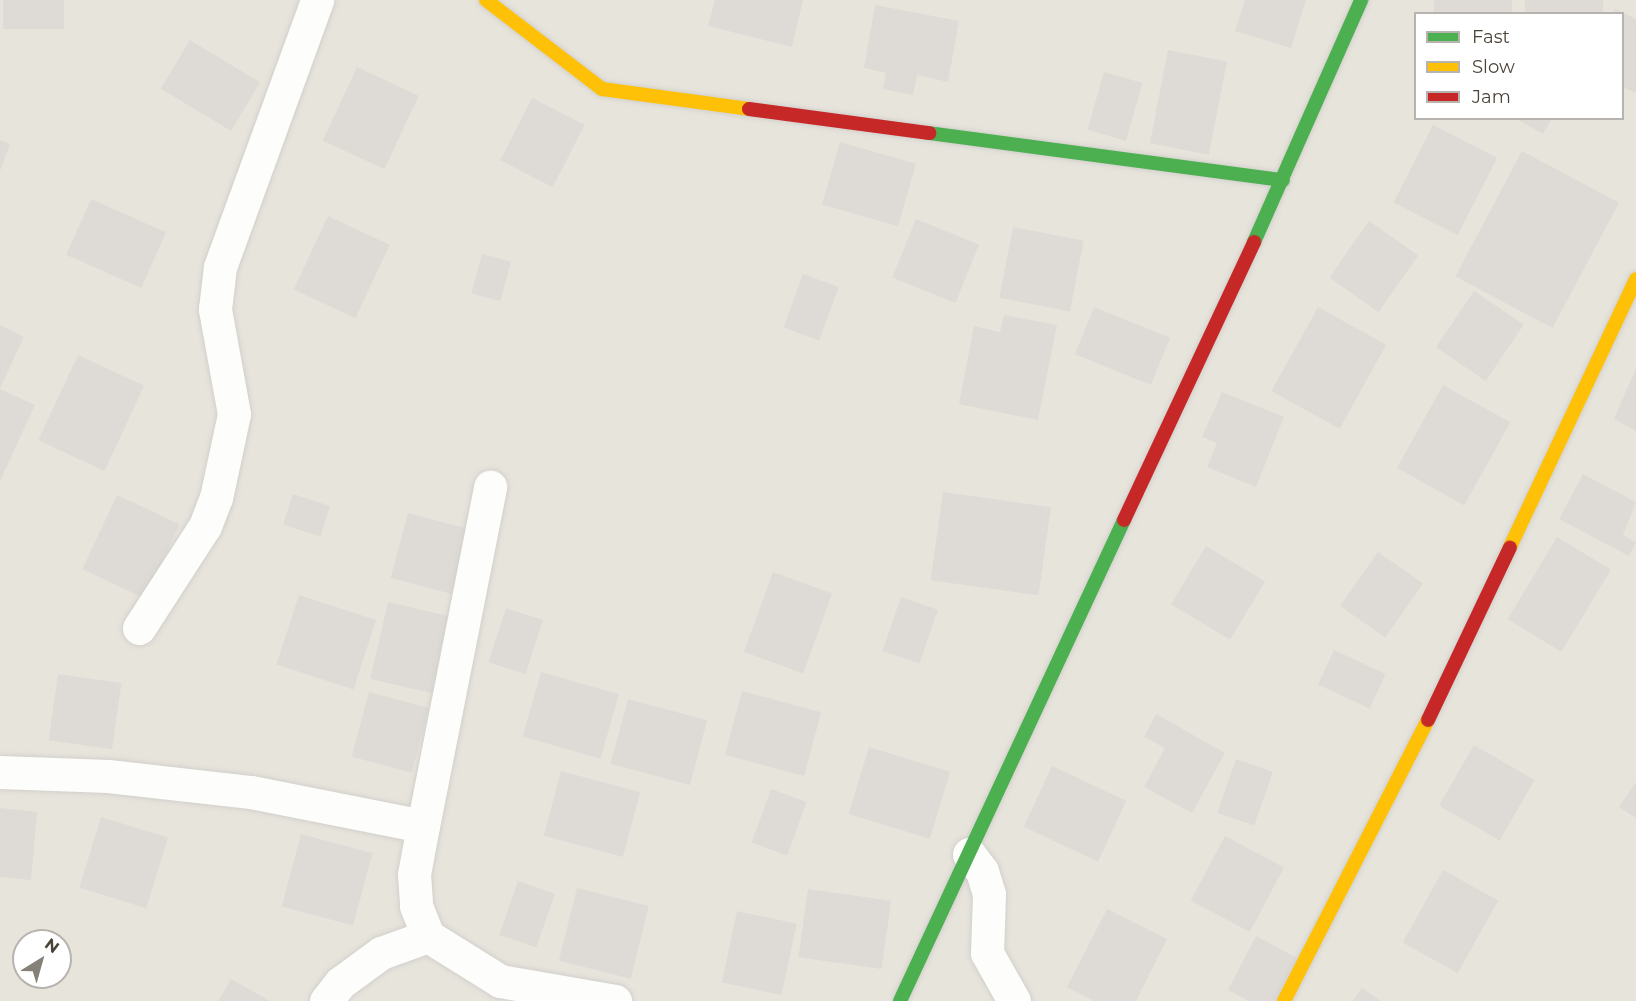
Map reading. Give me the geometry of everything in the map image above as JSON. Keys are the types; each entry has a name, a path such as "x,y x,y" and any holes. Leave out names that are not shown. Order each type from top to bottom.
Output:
{"street":[{"path":"139,628 205,526 216,498 234,414 215,309 220,267 317,0"},
{"path":"486,0 602,89 1283,180"},
{"path":"900,1001 1283,180 1361,0"},
{"path":"1284,1001 1401,779 1636,279"},
{"path":"490,487 414,874 416,906 428,936 500,981 615,1001"},
{"path":"0,772 108,776 251,792 423,826"},
{"path":"969,854 982,871 989,894 987,953 1003,991 1014,1001"},
{"path":"326,1001 340,983 381,953 428,936"}],"shaded area":[{"path":"0,0 1636,0 1636,1001 0,1001"}],"building":[{"path":"3,0 64,0 64,29 3,29"},
{"path":"715,0 803,0 792,47 708,26"},
{"path":"1245,0 1306,0 1291,48 1235,31"},
{"path":"1434,0 1512,0 1512,12 1434,12"},
{"path":"1525,0 1603,0 1603,12 1525,12"},
{"path":"875,5 959,21 948,82 917,75 913,95 883,89 886,73 864,68"},
{"path":"1624,13 1636,19 1636,93 1624,88"},
{"path":"190,40 260,82 231,131 161,89"},
{"path":"1168,50 1227,61 1209,155 1150,143"},
{"path":"357,67 419,96 384,169 323,140"},
{"path":"1104,72 1142,83 1126,141 1087,130"},
{"path":"532,98 585,125 553,187 500,160"},
{"path":"1518,120 1551,120 1543,134"},
{"path":"1433,125 1497,158 1458,235 1394,203"},
{"path":"0,140 10,144 0,171"},
{"path":"840,142 916,164 898,226 822,204"},
{"path":"1522,151 1619,203 1552,328 1455,276"},
{"path":"91,199 166,232 141,288 66,255"},
{"path":"328,216 390,245 355,318 294,289"},
{"path":"916,219 979,244 955,303 892,277"},
{"path":"1369,221 1418,255 1379,312 1329,278"},
{"path":"1013,227 1084,241 1070,311 999,298"},
{"path":"482,254 511,262 500,301 471,294"},
{"path":"803,274 839,287 819,341 784,328"},
{"path":"1474,291 1524,325 1486,381 1436,347"},
{"path":"1094,307 1170,338 1151,385 1075,354"},
{"path":"1318,307 1386,345 1340,429 1271,391"},
{"path":"1004,315 1057,325 1038,420 959,404 974,326 1000,332"},
{"path":"0,325 24,337 0,388"},
{"path":"78,355 144,386 104,471 38,440"},
{"path":"1636,368 1636,431 1614,419"},
{"path":"1443,385 1510,422 1464,505 1397,468"},
{"path":"0,389 35,405 0,481"},
{"path":"1222,392 1284,417 1256,487 1207,467 1217,443 1202,437"},
{"path":"1583,474 1636,502 1623,535 1636,542 1629,556 1559,519"},
{"path":"943,492 1051,507 1039,595 931,580"},
{"path":"293,494 330,506 320,536 283,524"},
{"path":"117,495 180,524 145,598 82,569"},
{"path":"408,513 469,529 452,594 391,578"},
{"path":"1557,537 1611,569 1562,652 1508,619"},
{"path":"1206,546 1265,582 1230,640 1171,604"},
{"path":"1378,552 1423,584 1385,638 1340,606"},
{"path":"773,572 832,594 803,673 744,652"},
{"path":"299,595 376,620 353,689 276,664"},
{"path":"901,597 938,610 919,664 882,651"},
{"path":"388,602 457,618 439,695 370,679"},
{"path":"506,608 543,620 525,674 488,662"},
{"path":"1334,650 1386,674 1370,709 1318,684"},
{"path":"541,672 619,694 600,759 523,736"},
{"path":"58,674 121,683 112,749 49,740"},
{"path":"742,691 821,712 804,776 725,755"},
{"path":"369,692 429,708 412,773 352,757"},
{"path":"628,699 707,720 690,785 611,764"},
{"path":"1156,714 1225,753 1192,813 1144,787 1165,748 1144,737"},
{"path":"1474,745 1535,780 1500,841 1439,806"},
{"path":"869,747 950,772 930,839 849,814"},
{"path":"1236,759 1273,772 1254,826 1217,813"},
{"path":"1052,766 1126,801 1098,861 1024,827"},
{"path":"561,771 640,792 623,857 544,836"},
{"path":"1636,782 1636,818 1619,807"},
{"path":"771,789 807,802 787,856 752,843"},
{"path":"0,808 37,812 31,880 0,877"},
{"path":"101,817 168,837 146,908 79,888"},
{"path":"301,834 372,853 353,926 282,906"},
{"path":"1225,836 1284,867 1250,932 1191,900"},
{"path":"1443,870 1498,901 1458,973 1403,943"},
{"path":"518,881 555,894 536,948 499,935"},
{"path":"577,888 649,906 631,979 559,961"},
{"path":"808,889 891,901 882,969 798,957"},
{"path":"1107,909 1167,939 1136,1001 1094,1001 1067,987"},
{"path":"737,911 797,924 781,995 722,982"},
{"path":"1256,936 1310,965 1291,1001 1249,1001 1228,990"},
{"path":"231,979 270,1001 218,1001"},
{"path":"1362,988 1381,1001 1353,1001"}],"traffic: fast":[{"path":"1254,242 1361,0"},
{"path":"929,133 1283,180"},
{"path":"900,1001 1124,520"}],"traffic: slow":[{"path":"486,0 602,89 749,109"},
{"path":"1510,547 1636,279"},
{"path":"1284,1001 1428,720"}],"traffic: jam":[{"path":"749,109 929,133"},
{"path":"1124,520 1254,242"},
{"path":"1428,720 1510,547"}]}
